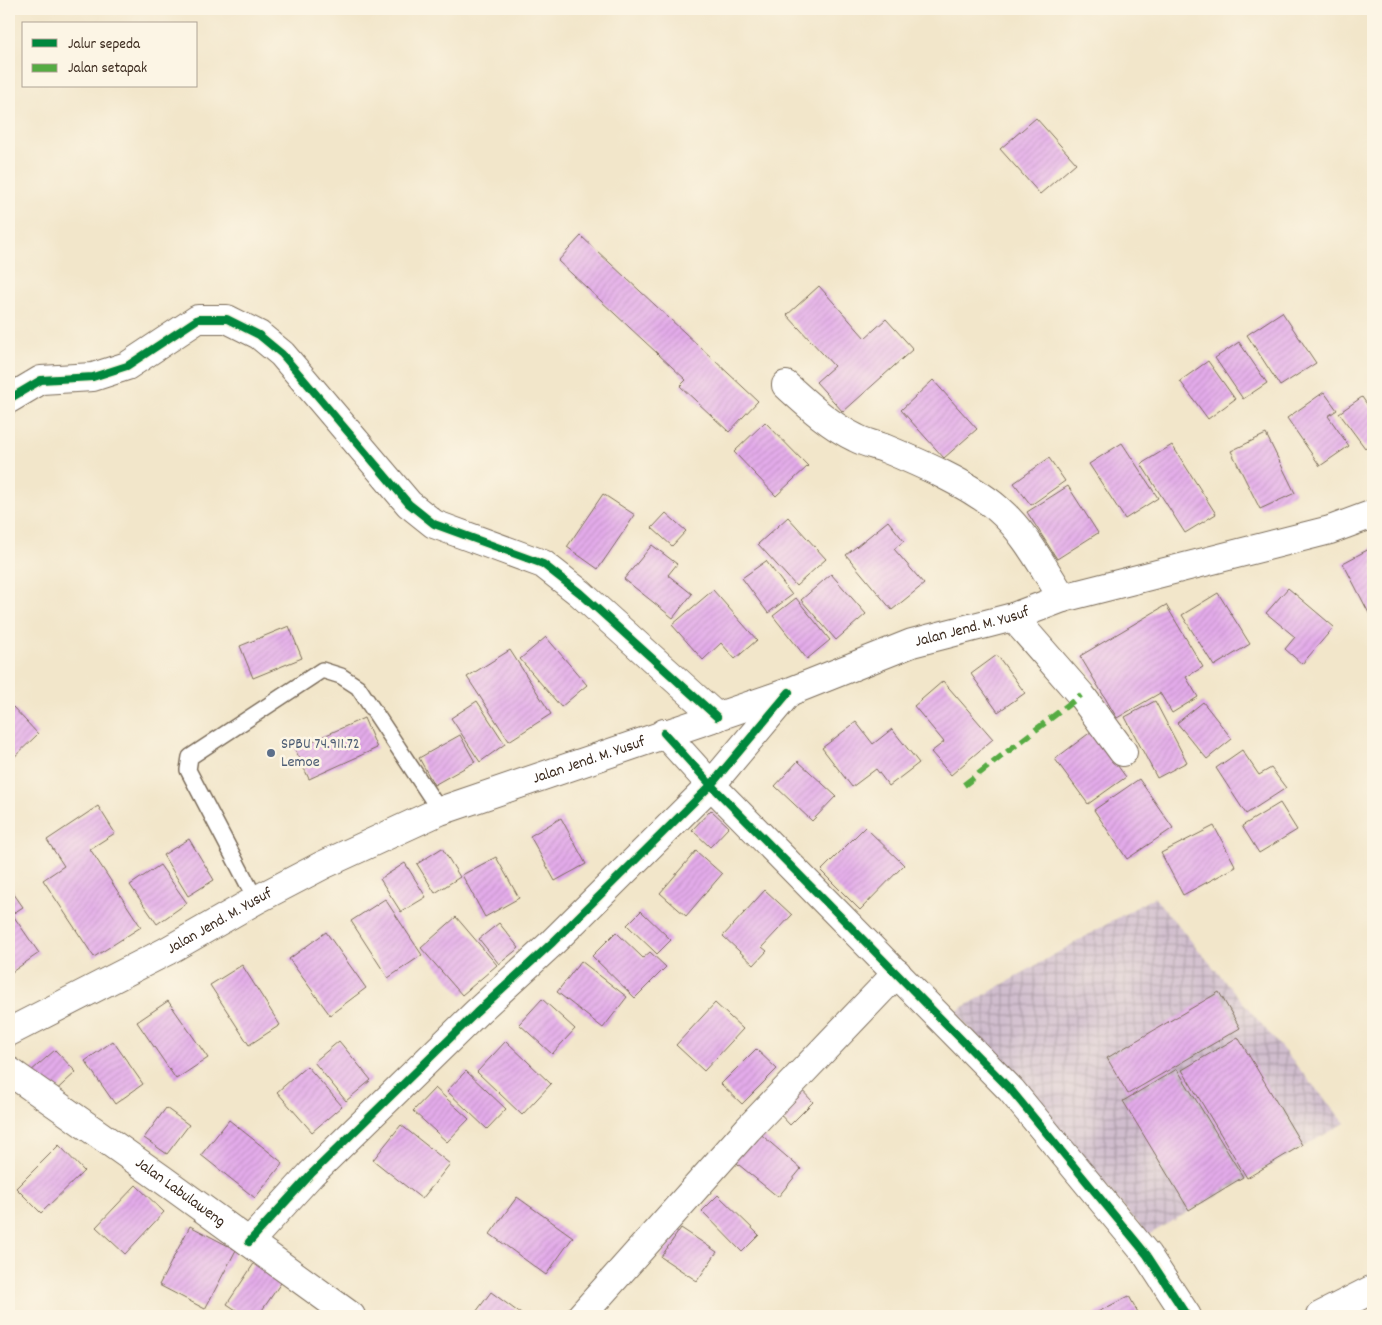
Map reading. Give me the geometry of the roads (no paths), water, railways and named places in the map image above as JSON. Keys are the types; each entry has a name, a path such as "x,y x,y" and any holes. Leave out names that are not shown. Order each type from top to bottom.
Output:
{"main road":[{"path":"9,399 40,380 93,377 127,366 198,319 227,319 259,335 282,354 408,504 434,524 461,535 498,546 542,564 602,612 717,717"},
{"path":"786,385 817,414 856,439 884,448 956,482 997,508 1018,528 1063,598"},
{"name":"Jalan Jend. M. Yusuf","path":"9,1032 167,952 256,900 324,865 440,812 789,692 912,643 1013,617 1063,598 1330,530 1373,514"},
{"path":"1013,617 1081,696 1123,752"},
{"path":"249,1242 311,1174 476,1013 553,942 711,786 789,692"},
{"path":"664,734 711,786 1018,1097 1146,1255 1187,1316"},
{"path":"581,1316 748,1129 896,973"},
{"name":"Jalan Labulaweng","path":"9,1071 351,1316"},
{"path":"1320,1316 1373,1289"}],"lane":[{"path":"256,900 188,770 190,757 322,670 341,676 358,687 440,812"}],"place":[{"name":"SPBU 74.911.72 Lemoe","path":"271,753"}]}
